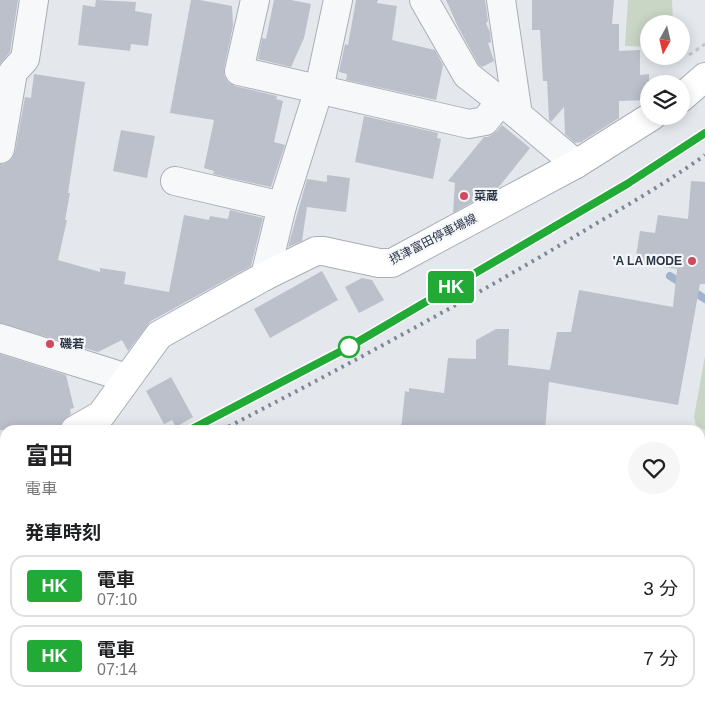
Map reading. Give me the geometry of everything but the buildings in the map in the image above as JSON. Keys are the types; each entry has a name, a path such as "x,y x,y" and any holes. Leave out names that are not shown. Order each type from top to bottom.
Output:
{"main road":[{"path":"690,90 705,77"},
{"name":"摂津富田停車場線","path":"84,425 101,415 159,335 265,276 316,251 380,263 392,263 576,164 640,124"}],"street":[{"path":"0,149 6,72 25,59 34,0"},
{"path":"255,0 239,71 469,124 485,121 509,108"},
{"path":"265,276 282,206 319,90 338,0"},
{"path":"424,0 467,76 576,164"},
{"path":"501,0 509,108"},
{"path":"175,181 282,206"},
{"path":"0,338 127,378"}],"green space":[{"path":"628,0 672,0 673,15 640,15 640,47 625,46"},
{"path":"705,356 705,425 696,425 694,417"}],"waterway":[{"path":"670,276 705,299"}],"railway":[{"path":"200,425 349,347 627,184 705,133"},
{"path":"231,425 482,290 637,200 705,155"}],"train":[{"name":"HK","path":"200,425 349,347 627,184 705,133"}],"place":[{"name":"菜蔵","path":"464,196"},
{"name":"'A LA MODE","path":"692,261"},
{"name":"磯若","path":"50,344"}]}
